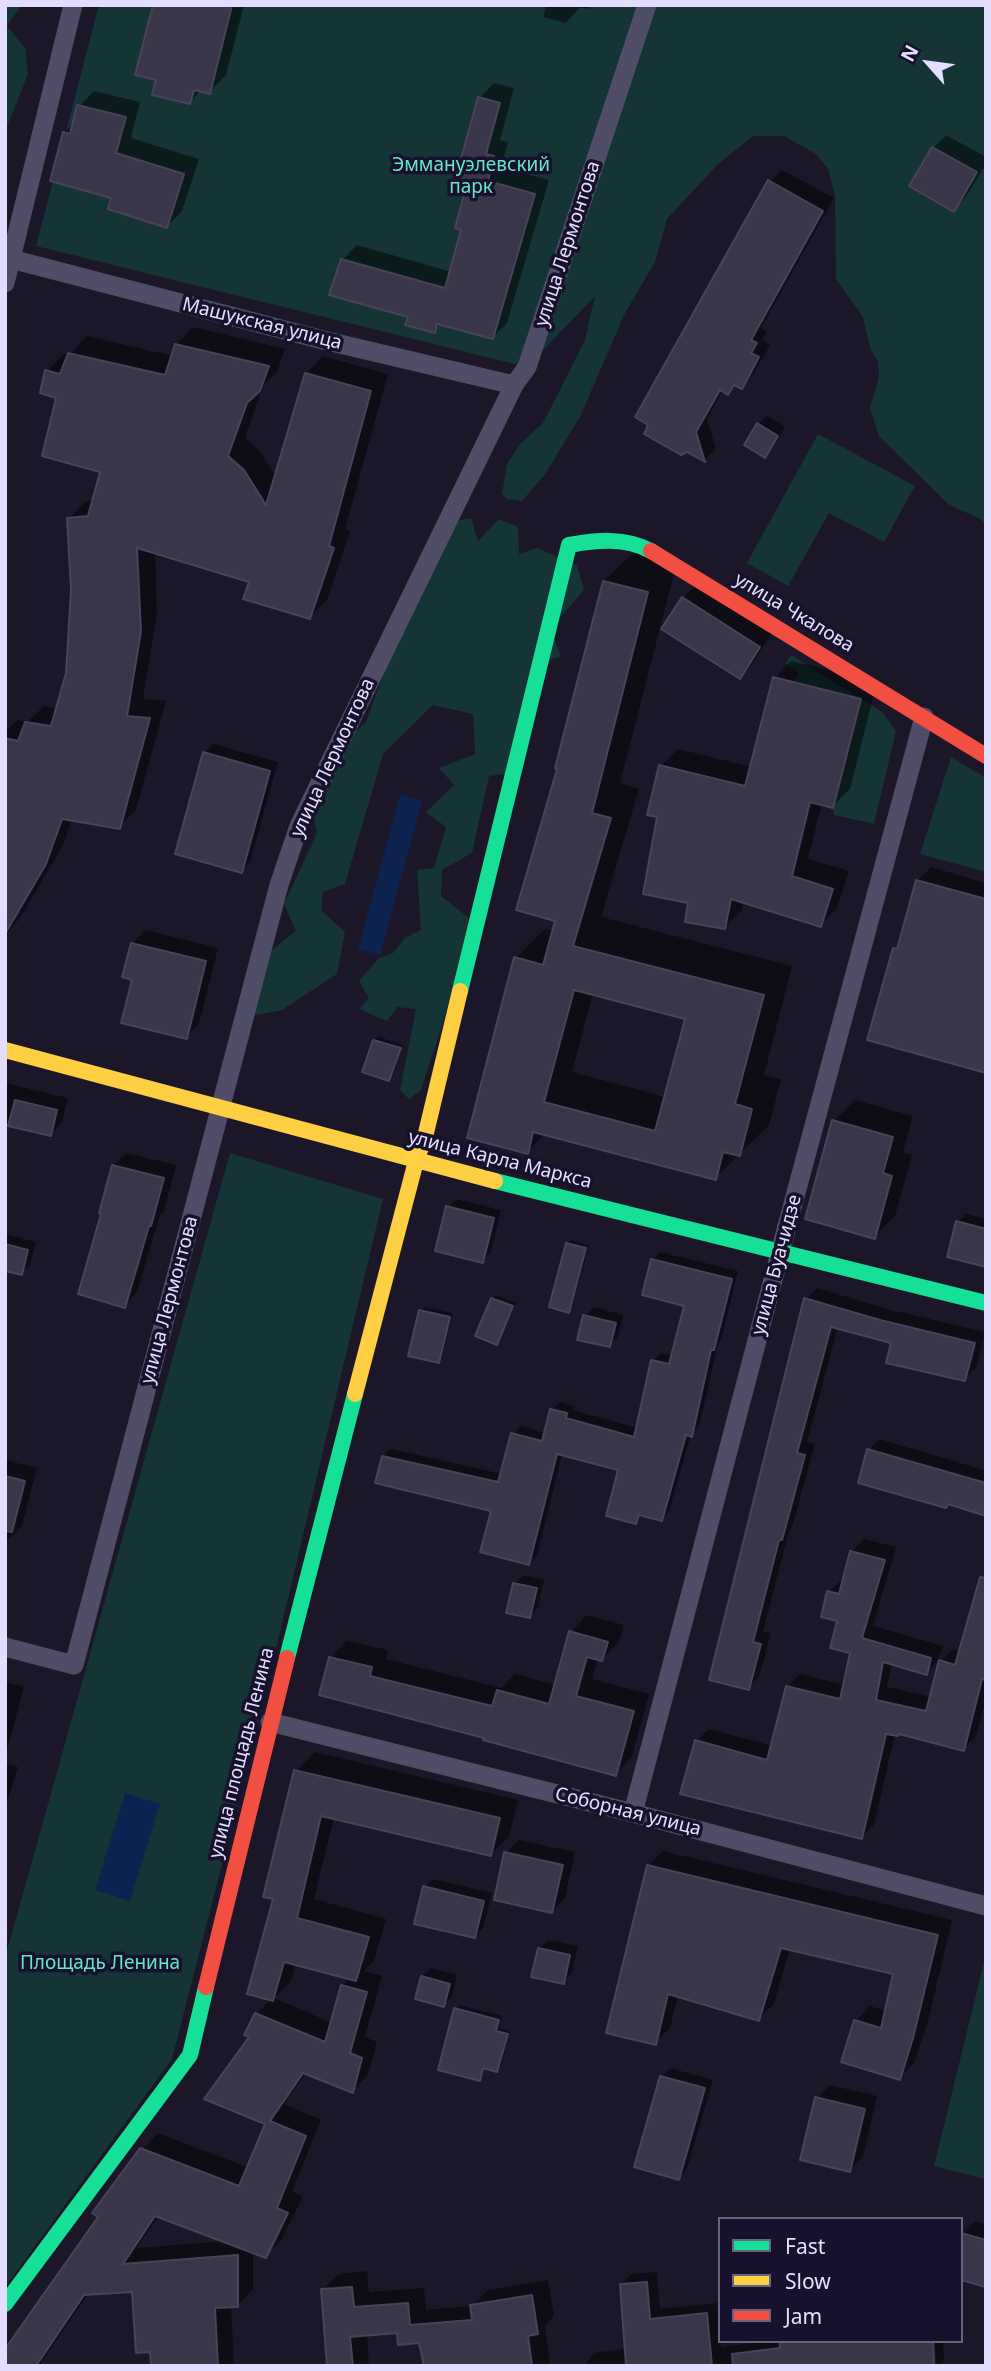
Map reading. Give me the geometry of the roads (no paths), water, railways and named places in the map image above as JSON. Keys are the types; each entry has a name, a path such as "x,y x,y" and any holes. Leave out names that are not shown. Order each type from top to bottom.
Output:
{"street":[{"path":"5,283 73,5"},
{"name":"улица Лермонтова","path":"5,1647 74,1665 279,885 299,826 514,385 527,367 647,5"},
{"name":"Машукская улица","path":"11,259 323,340 514,385"},
{"name":"улица Чкалова","path":"416,1161 425,1137 569,545 611,538 624,539 647,548 986,756"},
{"name":"улица Буачидзе","path":"633,1813 780,1251 924,717"},
{"name":"улица Карла Маркса","path":"5,1050 416,1161 986,1303"},
{"name":"улица площадь Ленина","path":"5,2304 190,2055 270,1722 416,1161"},
{"name":"Соборная улица","path":"270,1722 985,1904"}],"water":[{"path":"400,795 422,801 380,955 358,949"},
{"path":"125,1793 160,1804 130,1901 95,1890"}],"park label":[{"name":"Эммануэлевский парк","path":"471,177"},
{"name":"Площадь Ленина","path":"100,1964"}]}
